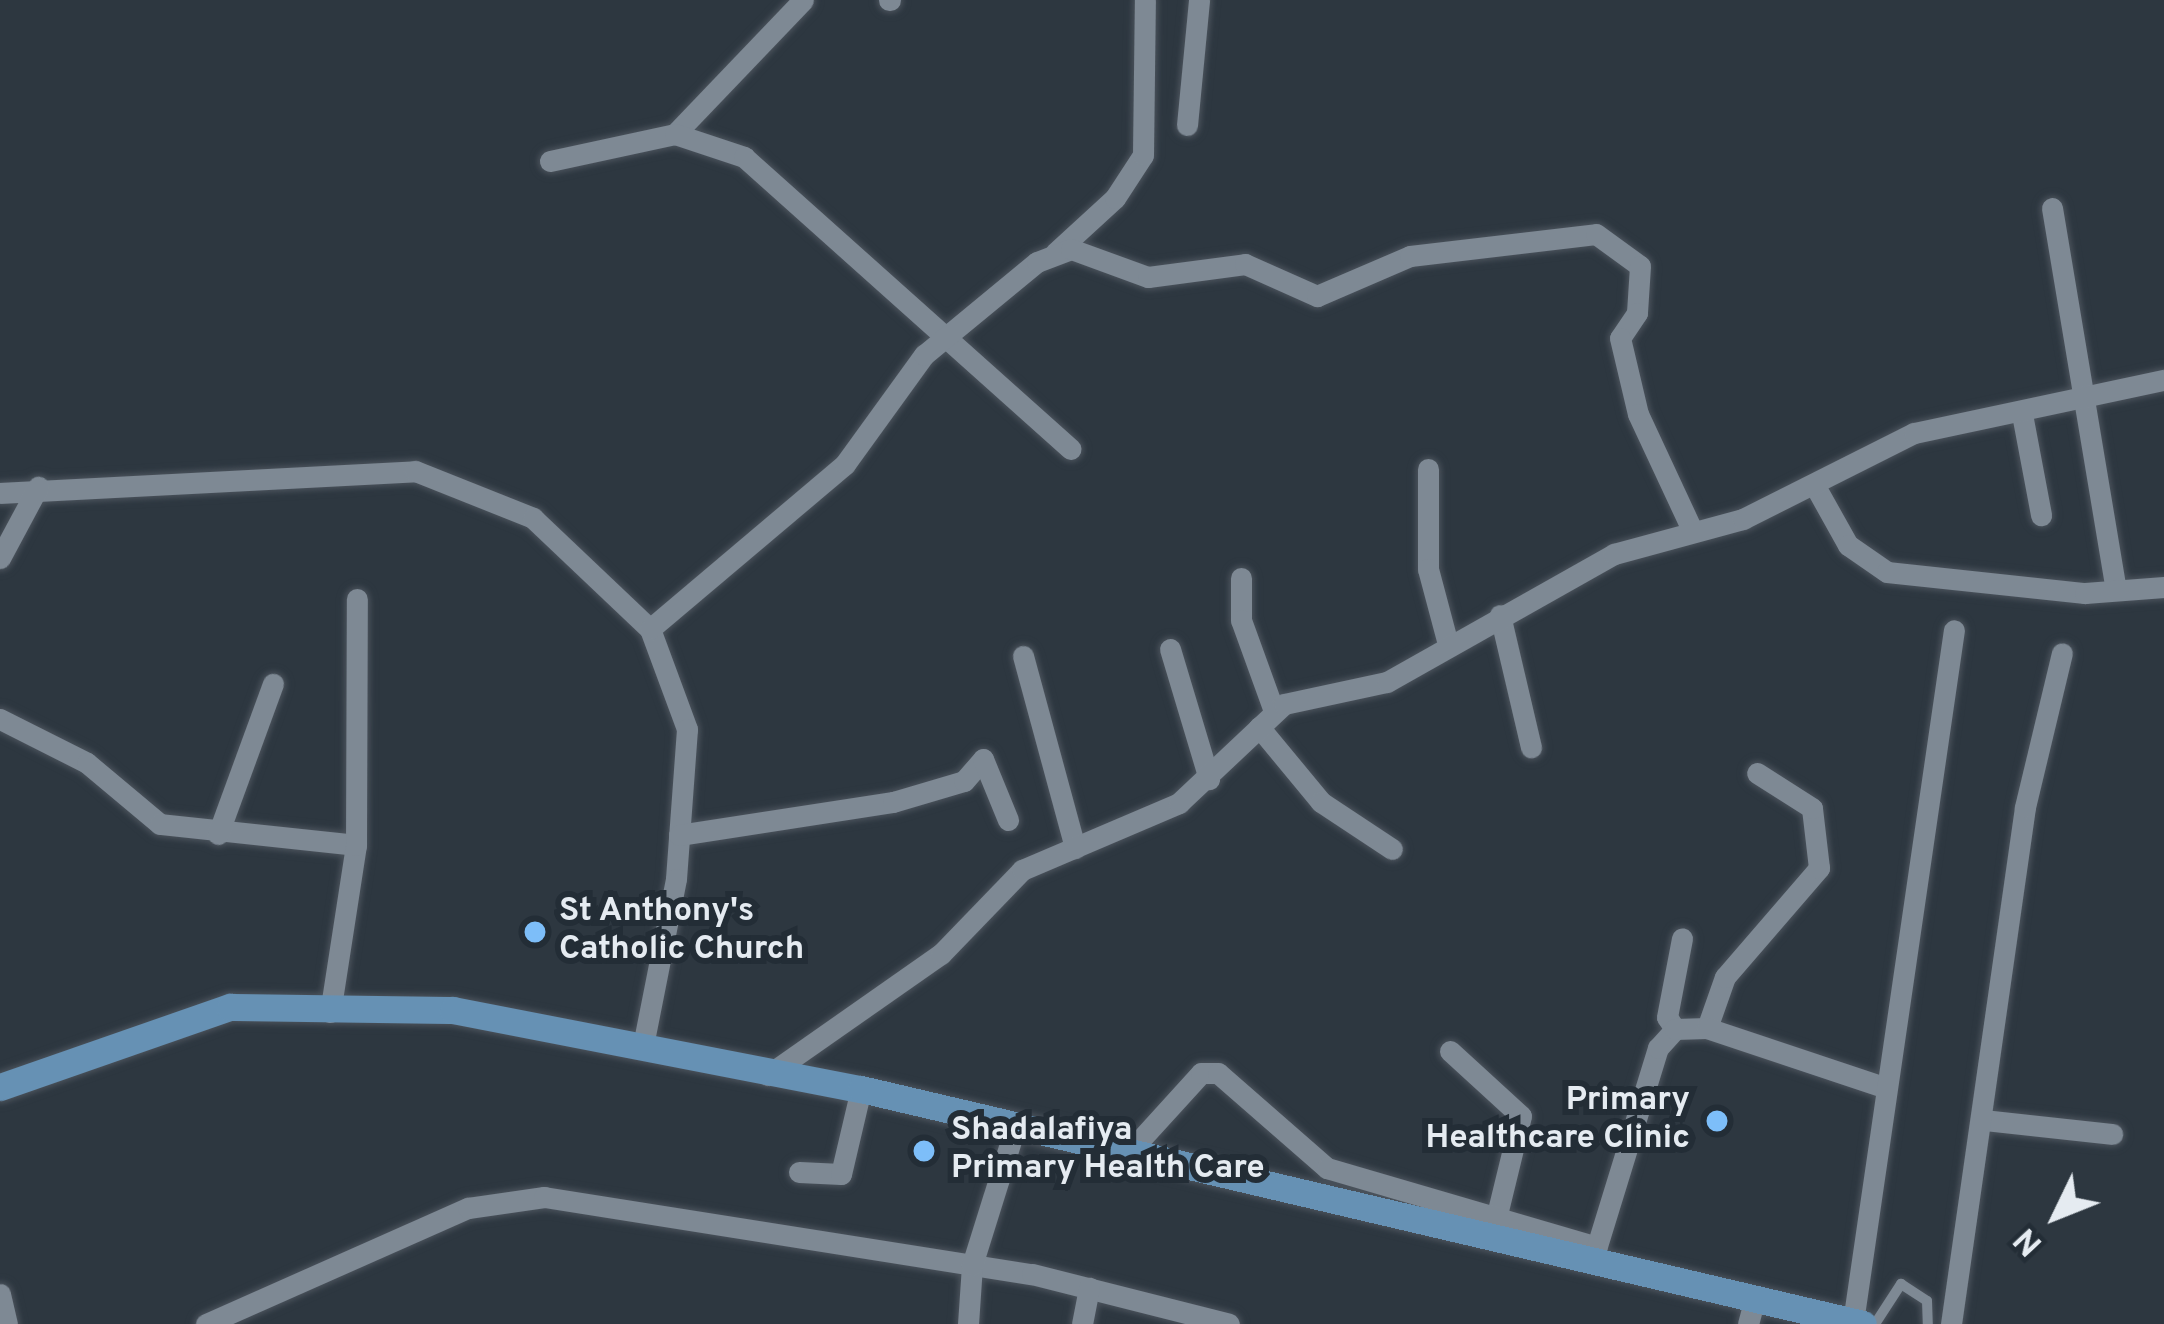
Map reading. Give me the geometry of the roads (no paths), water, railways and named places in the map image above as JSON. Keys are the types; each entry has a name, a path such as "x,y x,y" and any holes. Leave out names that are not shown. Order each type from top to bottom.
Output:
{"street":[{"path":"675,134 803,0"},
{"path":"650,629 845,464 924,355 1054,254 1115,198 1142,155 1145,0"},
{"path":"1186,125 1199,0"},
{"path":"550,161 675,134 744,157 951,336 1071,449"},
{"path":"2052,208 2116,590"},
{"path":"1054,254 1148,277 1245,264 1317,296 1410,256 1596,234 1640,266 1637,313 1620,338 1638,414 1693,532"},
{"path":"768,1075 941,954 1022,870 1144,824 1209,779 1266,719 1387,682 1614,554 1693,532 1815,486 1914,433 2086,403 2164,380"},
{"path":"2022,414 2041,514"},
{"path":"1428,469 1428,569 1448,644"},
{"path":"0,493 415,470 533,518 650,629 687,729 679,835 643,1045"},
{"path":"1815,486 1870,567 2116,590 2164,587"},
{"path":"0,558 38,488"},
{"path":"1241,578 1241,620 1266,719 1321,802 1392,849"},
{"path":"331,1012 356,845 358,599"},
{"path":"1500,615 1531,747"},
{"path":"0,1087 230,1007 331,1012 453,1010 643,1045 768,1075 861,1089 1494,1230 1594,1256 1751,1313 1864,1323 1880,1086 1954,630"},
{"path":"1170,649 1209,779"},
{"path":"1951,1324 1984,1120 2025,807 2062,653"},
{"path":"1023,656 1075,848"},
{"path":"218,834 273,684"},
{"path":"0,719 86,763 140,815 218,834 356,845"},
{"path":"679,835 893,802 964,781 983,758 1008,820"},
{"path":"1707,1028 1725,977 1819,868 1813,808 1757,772"},
{"path":"1675,1029 1667,1017 1682,938"},
{"path":"1594,1256 1658,1048 1675,1029 1707,1028 1880,1086"},
{"path":"1450,1051 1521,1116 1494,1230"},
{"path":"1131,1150 1201,1073 1218,1073 1327,1168 1494,1230"},
{"path":"800,1172 841,1174 861,1089"},
{"path":"1984,1120 2112,1134"},
{"path":"968,1324 972,1265 1016,1125"},
{"path":"206,1324 388,1238 510,1198 972,1265 1089,1288 1229,1324"},
{"path":"1082,1324 1089,1288"},
{"path":"0,1294 7,1324"}],"lane":[{"path":"1864,1323 1900,1284 1927,1301 1928,1324"}],"place":[{"name":"St Anthony's Catholic Church","path":"535,932"},
{"name":"Primary Healthcare Clinic","path":"1717,1121"},
{"name":"Shadalafiya Primary Health Care","path":"924,1151"}]}
